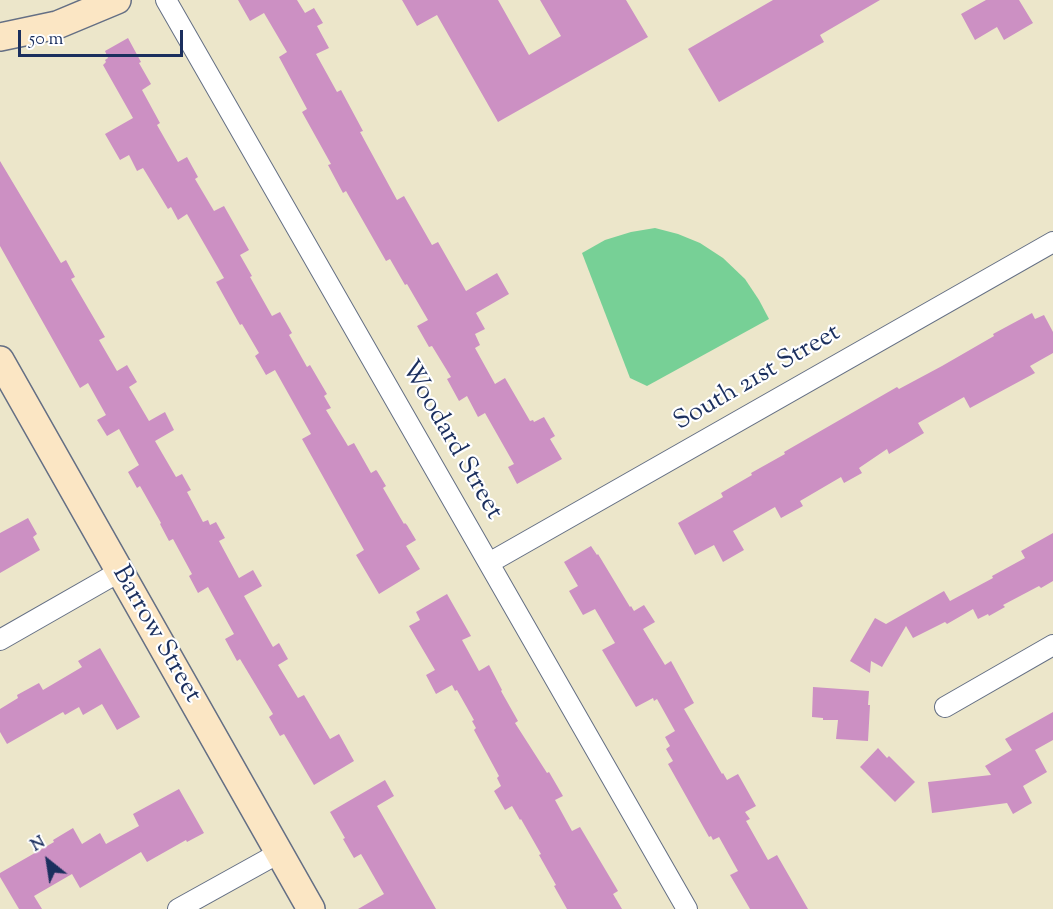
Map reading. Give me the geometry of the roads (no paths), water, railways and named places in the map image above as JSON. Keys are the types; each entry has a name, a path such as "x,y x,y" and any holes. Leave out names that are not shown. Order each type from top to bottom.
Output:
{"main road":[{"path":"0,37 57,25 117,0"},
{"name":"Barrow Street","path":"0,360 311,909"}],"street":[{"name":"Woodard Street","path":"166,0 687,909"},
{"name":"South 21st Street","path":"489,563 1053,242"},
{"path":"0,640 119,572"},
{"path":"945,707 1053,645"},
{"path":"178,909 279,853"}]}
